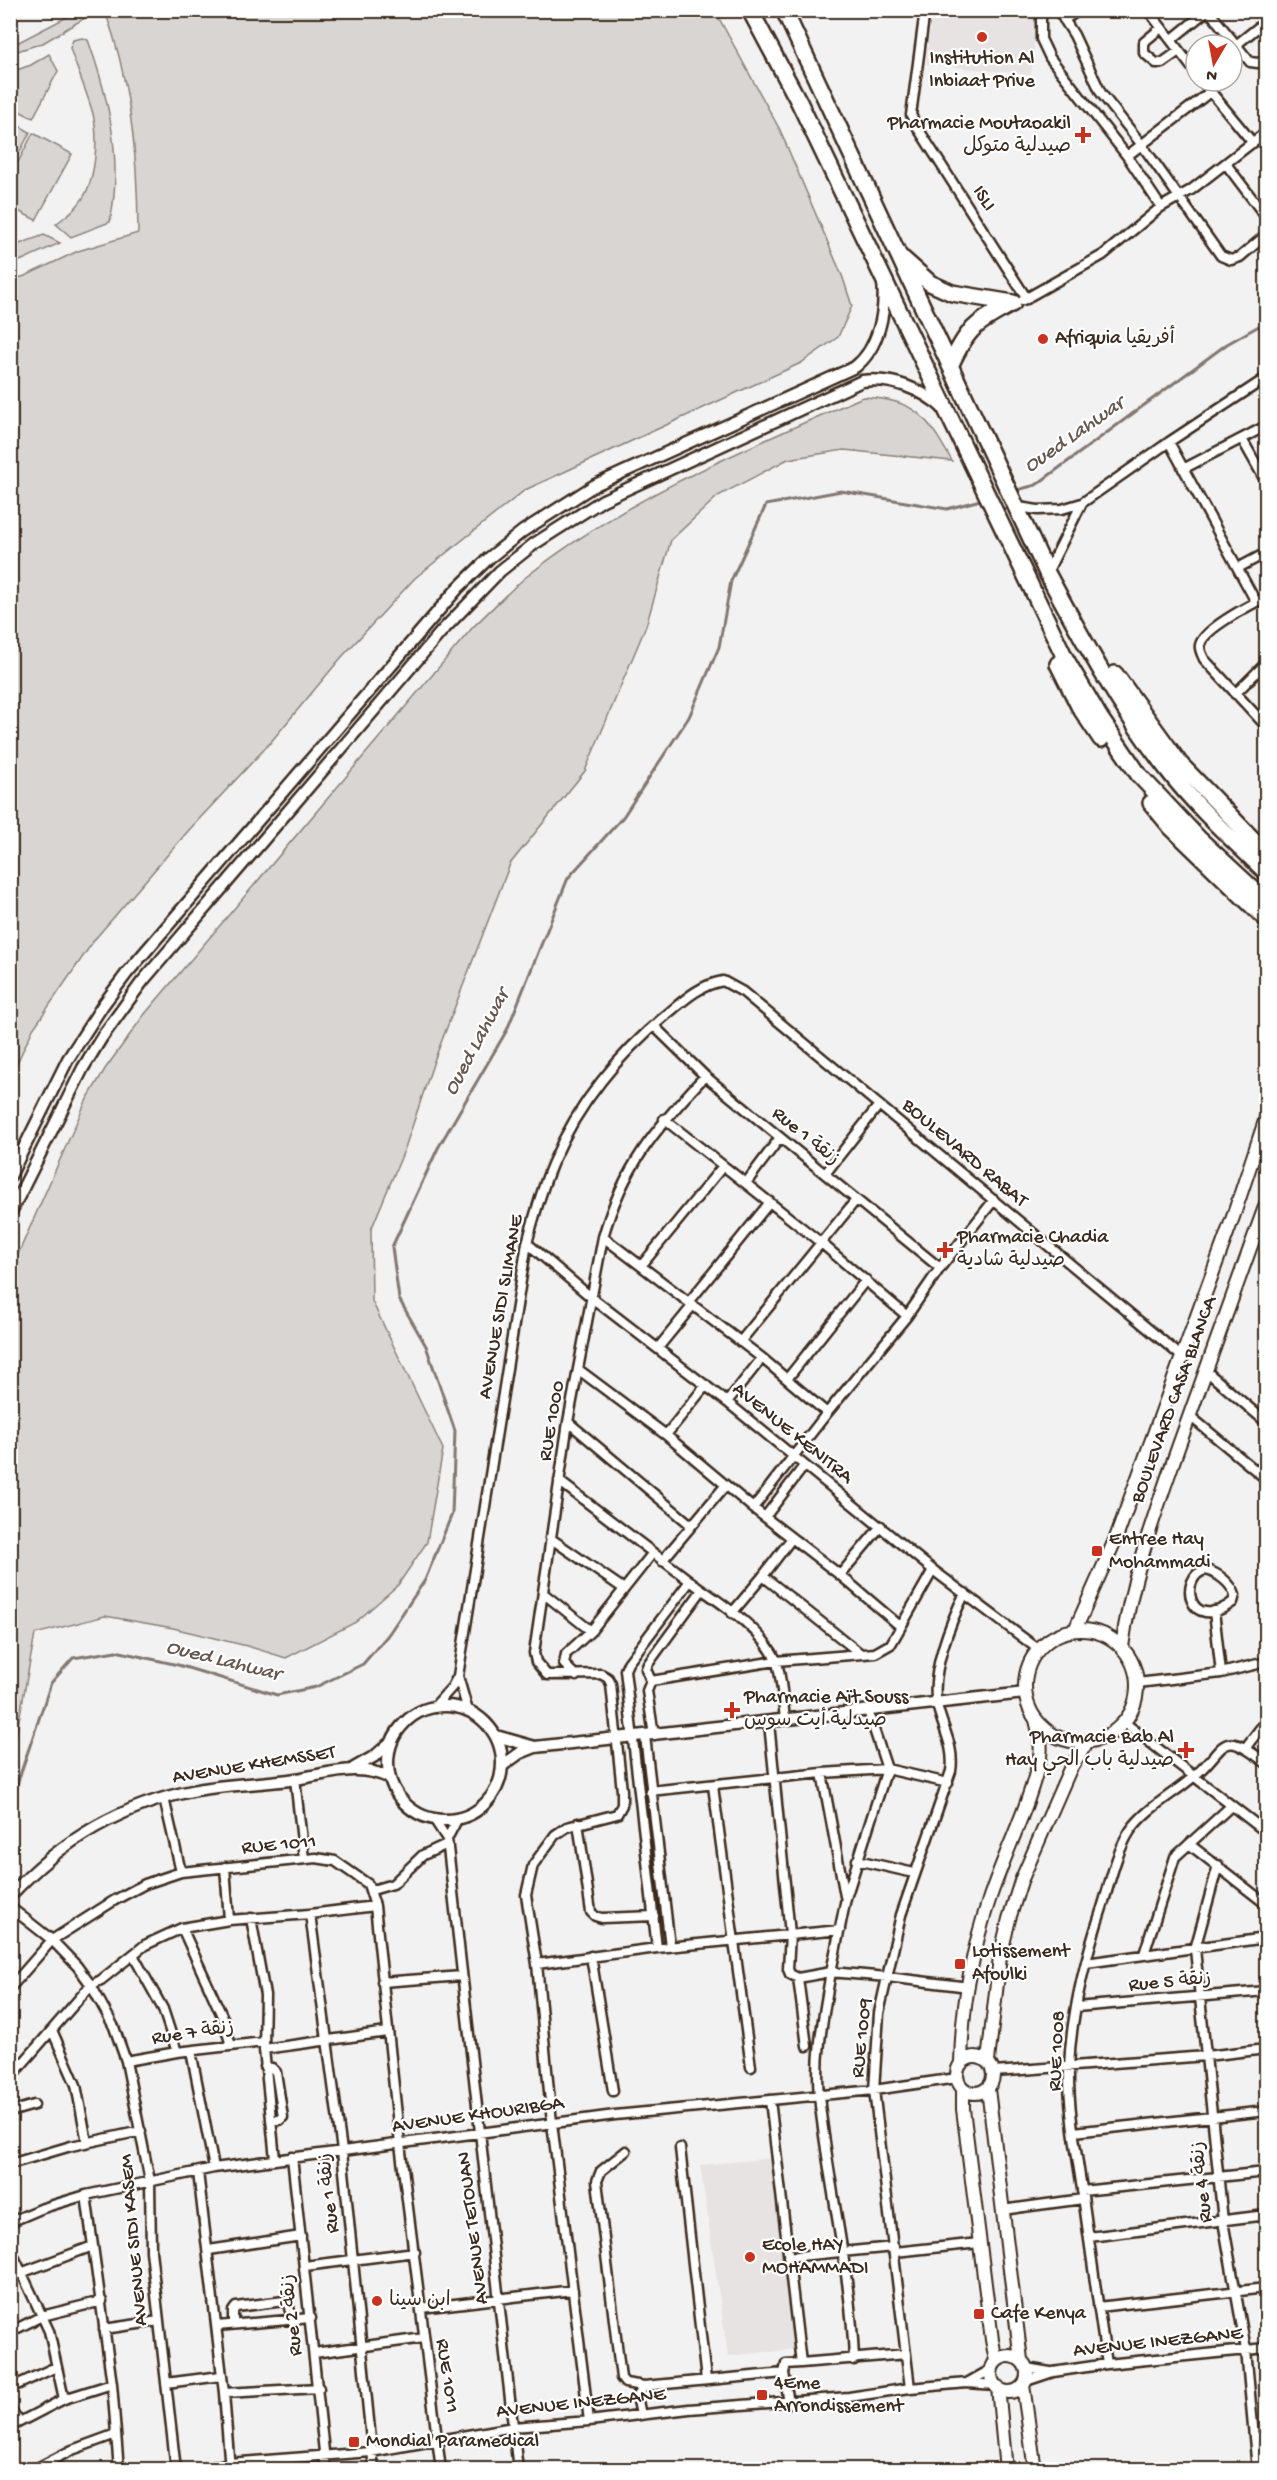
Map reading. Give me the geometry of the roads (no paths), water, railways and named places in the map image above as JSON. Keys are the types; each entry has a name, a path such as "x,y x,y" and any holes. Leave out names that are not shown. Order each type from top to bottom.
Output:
{"highway":[{"path":"750,10 799,102 1065,658 1100,718 1139,775 1198,838 1266,901"},
{"path":"784,10 898,256 1016,502 1047,573 1084,642 1164,766 1201,808 1266,872"},
{"path":"898,256 930,283 941,289 964,296 1020,301"},
{"path":"950,366 966,334 980,321 1020,301"},
{"path":"1047,573 1064,588 1106,661 1180,764 1266,853"},
{"path":"1026,578 1027,597 1078,706 1170,826 1266,919"}],"main road":[{"name":"BOULEVARD CASA BLANCA","path":"1075,1630 1116,1538 1233,1217 1266,1118"},
{"name":"BOULEVARD CASA BLANCA","path":"1122,1647 1126,1613 1144,1544 1266,1204"},
{"path":"1006,2469 997,2386 992,2377 994,2365 960,2084 969,1987 989,1900 1033,1781 1040,1755 1041,1739 1025,1694 1025,1678 1029,1663 1038,1649 1055,1636 1075,1630 1100,1633 1122,1647 1135,1669 1138,1683 1134,1706 1125,1723 1111,1734 1087,1742 1068,1741 1050,1733 1036,1720"},
{"path":"960,2084 975,2093 988,2089 992,2084 991,2067 1000,1957 1009,1919 1021,1881 1070,1769 1087,1742"},
{"path":"961,2063 977,2056 991,2067"},
{"path":"988,2089 1002,2210 1024,2364 1024,2383 1035,2469"},
{"path":"994,2365 1009,2356 1024,2364"},
{"path":"997,2386 1014,2391 1024,2383"}],"street":[{"name":"ISLI","path":"925,10 911,115 1020,301"},
{"path":"1041,10 1041,39 1050,58 1127,156 1161,207"},
{"path":"1058,10 1074,35 1101,93 1221,256 1231,260 1240,257 1266,235"},
{"path":"1064,20 1078,10"},
{"path":"1148,10 1184,57"},
{"path":"1171,40 1208,10 1226,33"},
{"path":"1244,39 1266,21"},
{"path":"1161,28 1144,42 1144,52 1156,63 1162,63 1179,51"},
{"path":"1244,55 1254,63 1266,60"},
{"path":"1127,156 1209,93"},
{"path":"1211,93 1253,143"},
{"path":"1020,301 1103,255 1161,207 1191,190 1266,132"},
{"path":"1226,164 1266,217"},
{"path":"10,1176 68,1059 127,973 458,588 489,558 523,531 595,485 855,367 866,356 876,337 884,294 882,279"},
{"path":"1016,502 1051,510 1082,503 1266,378"},
{"path":"10,1214 83,1068 102,1037 142,982 441,632 500,571 534,544 603,500 862,381 878,379 902,384 948,412"},
{"path":"1184,469 1266,426"},
{"path":"1242,439 1266,482"},
{"path":"1169,442 1256,602"},
{"path":"1047,573 1082,503"},
{"path":"1238,568 1266,553"},
{"path":"1266,597 1212,629 1200,642 1200,651 1204,658 1266,726"},
{"path":"1235,694 1266,663"},
{"name":"AVENUE SIDI SLIMANE","path":"434,1707 452,1687 458,1676 527,1243 554,1158 598,1084 654,1026 693,993 705,986 723,981"},
{"name":"BOULEVARD RABAT","path":"723,981 743,993 1181,1356"},
{"name":"Rue 1 زنقة","path":"654,1026 705,1076 940,1268"},
{"name":"RUE 1000","path":"615,1738 611,1684 608,1678 601,1674 547,1675 536,1662 534,1653 568,1422 603,1237 624,1178 664,1119 705,1076"},
{"path":"825,1174 879,1105"},
{"path":"664,1119 820,1242 908,1316"},
{"path":"746,1183 779,1138"},
{"path":"641,1266 723,1166"},
{"path":"740,1342 856,1200"},
{"path":"753,1508 827,1413 908,1316 940,1268 994,1200"},
{"path":"658,1348 770,1202"},
{"path":"603,1237 762,1358 827,1413"},
{"name":"AVENUE KENITRA","path":"527,1243 592,1298 706,1385 933,1570 1038,1649"},
{"path":"787,1379 866,1280"},
{"path":"727,1402 762,1358"},
{"path":"579,1370 666,1435 725,1486 840,1575 900,1626"},
{"path":"1205,1370 1266,1422"},
{"path":"666,1435 706,1385"},
{"path":"1190,1416 1266,1479"},
{"path":"568,1422 692,1525"},
{"path":"765,1517 804,1466"},
{"path":"559,1481 652,1554 732,1612 765,1642 776,1661 785,1720"},
{"path":"662,1561 725,1486"},
{"path":"840,1575 881,1526"},
{"path":"550,1538 624,1589"},
{"path":"732,1612 792,1538"},
{"path":"576,1676 564,1664 563,1659 591,1631 652,1554"},
{"path":"651,1681 776,1661 875,1653 885,1649 895,1637 933,1570"},
{"path":"1199,1571 1212,1572 1234,1590 1233,1602 1214,1611 1201,1611 1192,1605 1191,1584 1199,1571"},
{"path":"763,1576 861,1654"},
{"path":"657,1948 625,1670 690,1581"},
{"path":"670,1946 650,1791 647,1691 651,1681 646,1669 702,1590"},
{"path":"543,1593 591,1631"},
{"path":"936,1702 938,1669 945,1639 964,1593"},
{"path":"1214,1611 1221,1673"},
{"path":"1138,1683 1221,1673 1266,1662"},
{"name":"AVENUE SIDI SLIMANE","path":"458,1676 468,1711"},
{"path":"502,1766 520,1753 535,1747 1025,1694"},
{"name":"RUE 1009","path":"910,2388 874,2090 879,2013 901,1915 914,1873 948,1783 952,1750 936,1702"},
{"path":"434,1707 457,1707 468,1711 486,1722 496,1736 502,1752 502,1766 495,1791 482,1807 464,1817 434,1819 415,1812 394,1790 390,1778 387,1756 392,1741 404,1722 419,1711 434,1707"},
{"path":"854,2360 843,2253 819,2094 821,2028 846,1898 887,1769 868,1711"},
{"path":"1248,1749 1266,1721"},
{"path":"769,1723 790,1934 788,1969 790,1974 798,1978 831,1972 969,1987"},
{"path":"1125,1723 1266,1832"},
{"path":"496,1736 535,1747"},
{"path":"589,2421 552,2123 537,1964 526,1895 533,1865 555,1834 578,1823 612,1817 620,1811 622,1791 615,1738"},
{"name":"AVENUE KHEMSSET","path":"354,1769 375,1756 392,1741"},
{"path":"1194,1777 1223,1747 1234,1743 1248,1749 1266,1763"},
{"name":"AVENUE KHEMSSET","path":"10,1896 32,1872 69,1842 120,1813 164,1798 196,1791 354,1769 369,1770 390,1778"},
{"path":"650,1791 712,1786 774,1777 887,1769 948,1783"},
{"path":"822,1773 846,1898"},
{"name":"RUE 1008","path":"1107,2364 1074,2132 1069,2067 1076,2007 1086,1963 1124,1842 1140,1821 1194,1777"},
{"path":"295,1779 304,1859"},
{"path":"712,1786 751,2067"},
{"path":"164,1798 181,1872"},
{"path":"1144,1954 1172,1864 1181,1851 1231,1806"},
{"path":"387,2032 372,1890 393,1884 423,1855 447,1841 458,1818"},
{"name":"AVENUE TETOUAN","path":"434,1819 447,1841 518,2469"},
{"path":"578,1823 591,1912 595,1916 654,1916"},
{"path":"1189,1844 1266,1904"},
{"name":"RUE 1011","path":"10,1988 52,1940 131,1891 181,1872 316,1858 335,1861 362,1878 372,1890"},
{"path":"857,1860 914,1873"},
{"path":"1195,1948 1218,1865"},
{"path":"225,1867 229,1920"},
{"path":"10,2078 90,1985 101,1980 154,1940 182,1928 229,1920 375,1906"},
{"name":"AVENUE SIDI KASEM","path":"10,1907 52,1940 77,1966 114,2027 126,2061 150,2181 150,2251 176,2469"},
{"name":"Rue 1 زنقة","path":"310,1914 325,2039 342,2151 374,2469"},
{"path":"251,1918 264,1984 265,2067 275,2159"},
{"path":"182,1928 223,2018 231,2046"},
{"path":"537,1964 670,1946 840,1930"},
{"path":"1086,1963 1266,1938"},
{"name":"Rue 4 زنقة","path":"1195,1948 1218,2179 1223,2221 1246,2350 1257,2469"},
{"path":"133,1955 163,2009 177,2052"},
{"path":"591,1956 613,2091"},
{"path":"382,1982 462,1976"},
{"path":"798,1978 807,2046"},
{"name":"Rue 5 زنقة","path":"1076,2007 1266,1991"},
{"path":"52,2030 76,2085 87,2142"},
{"name":"RUE 1011","path":"387,2032 441,2469"},
{"name":"Rue 7 زنقة","path":"126,2061 231,2046 264,2045 387,2032"},
{"path":"991,2067 1069,2067 1266,2049"},
{"path":"191,2051 214,2168"},
{"name":"AVENUE KHOURIBGA","path":"10,2222 44,2208 86,2195 214,2168 275,2159 552,2123 819,2094 960,2084"},
{"path":"770,2100 801,2363"},
{"path":"10,2112 34,2105"},
{"path":"1074,2132 1266,2111"},
{"path":"10,2164 87,2142 141,2131"},
{"path":"680,2148 706,2380"},
{"path":"626,2151 601,2171 597,2181 621,2378 625,2383 644,2386 784,2373"},
{"name":"Rue 2 زنقة","path":"292,2157 319,2388 326,2469"},
{"path":"198,2172 209,2250 229,2466"},
{"path":"1002,2210 1083,2195 1266,2172"},
{"path":"86,2195 112,2384 119,2469"},
{"path":"1089,2237 1266,2215"},
{"path":"209,2250 301,2236"},
{"path":"788,2257 979,2243"},
{"path":"10,2277 93,2246"},
{"path":"10,2248 53,2345 64,2399"},
{"path":"305,2266 415,2252"},
{"path":"1098,2307 1266,2288"},
{"path":"421,2308 573,2290"},
{"path":"10,2332 42,2316 102,2301"},
{"path":"233,2324 233,2311 236,2307 284,2301 288,2304 293,2322"},
{"path":"217,2326 293,2322 311,2318"},
{"path":"104,2329 159,2321"},
{"path":"314,2354 424,2338"},
{"name":"AVENUE INEZGANE","path":"1053,2372 1107,2364 1266,2348"},
{"path":"789,2403 784,2373 786,2364 906,2354"},
{"path":"1024,2364 1053,2372"},
{"path":"967,2383 994,2365"},
{"path":"10,2388 56,2367"},
{"path":"1024,2383 1053,2372"},
{"path":"166,2383 221,2376"},
{"name":"AVENUE INEZGANE","path":"200,2469 326,2454 371,2452 513,2427 689,2409 789,2403 967,2383 997,2386"},
{"path":"10,2427 64,2399 112,2384"},
{"path":"641,2415 637,2396 644,2386"},
{"path":"224,2393 319,2388"},
{"path":"10,2409 19,2421"},
{"path":"33,2469 72,2450 116,2434"},
{"path":"1254,2438 1266,2436"}],"waterway":[{"name":"Oued Lahwar","path":"1013,491 1036,485 1227,344 1266,322"},
{"name":"Oued Lahwar","path":"10,1805 51,1683 73,1658 116,1651 178,1665 277,1695 316,1687 363,1664 388,1635 425,1580 452,1514 455,1431 426,1346 399,1299 392,1247 438,1148 507,1030 568,878 623,817 689,717 719,647 731,581 766,505 841,491 947,509 984,499"}],"place":[{"name":"Institution Al Inbiaat Prive","path":"982,37"},
{"name":"Pharmacie Moutaoakil صيدلية متوكل","path":"1083,135"},
{"name":"Afriquia أفريقيا","path":"1043,339"},
{"name":"Pharmacie Chadia صيدلية شادية","path":"945,1250"},
{"name":"Entree Hay Mohammadi","path":"1097,1551"},
{"name":"Pharmacie Aït Souss صيدلية أيت سوس","path":"732,1710"},
{"name":"Pharmacie Bab Al Hay صيدلية باب الحي","path":"1186,1750"},
{"name":"Lotissement Afoulki","path":"960,1964"},
{"name":"Ecole HAY MOHAMMADI","path":"750,2257"},
{"name":"ابن سينا","path":"377,2301"},
{"name":"Cafe Kenya","path":"979,2314"},
{"name":"4Eme Arrondissement","path":"762,2395"},
{"name":"Mondial Paramedical","path":"354,2442"}]}
